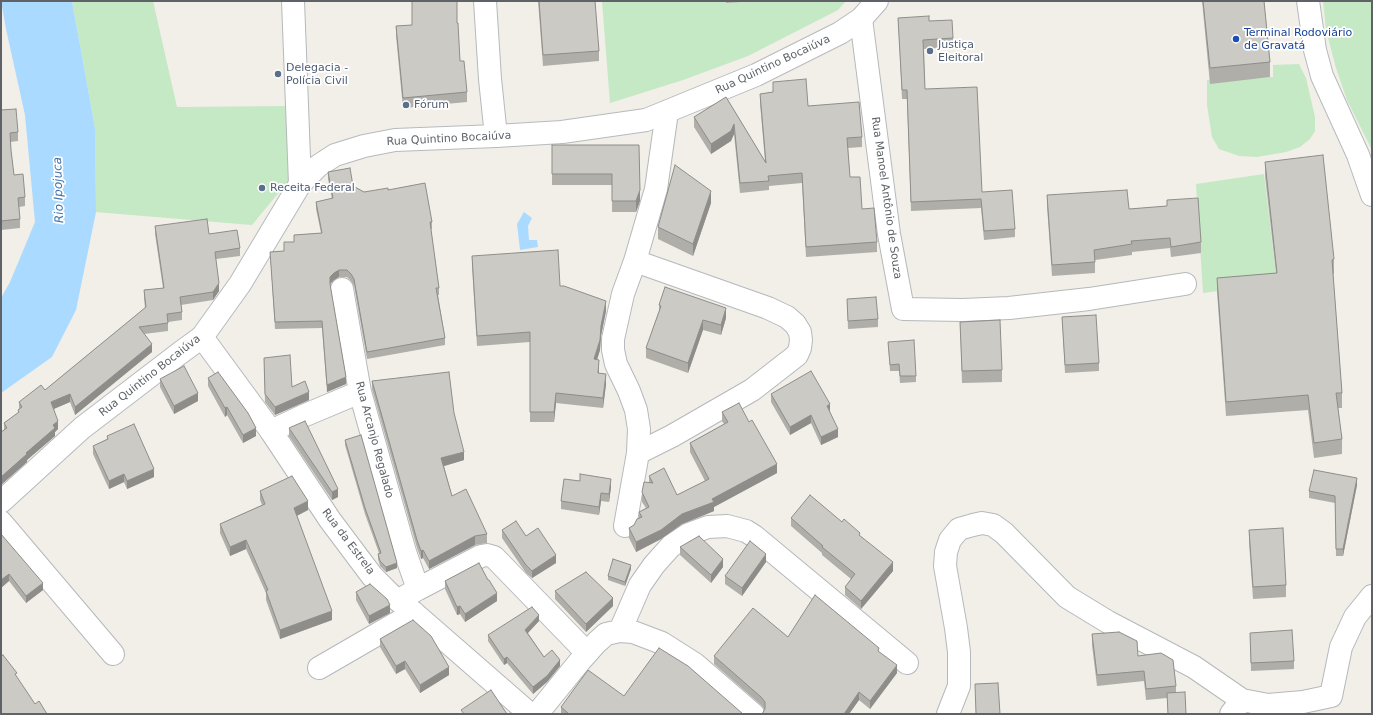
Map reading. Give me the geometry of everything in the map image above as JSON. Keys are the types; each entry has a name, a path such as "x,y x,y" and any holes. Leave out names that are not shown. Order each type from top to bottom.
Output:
{"street":[{"path":"293,1 300,184"},
{"path":"485,1 490,79 496,136"},
{"name":"Rua Quintino Bocaiúva","path":"1,502 82,428 202,338 240,284 300,184 318,166 335,155 364,146 396,140 562,132 646,120 756,76 840,33 861,19 877,1"},
{"path":"1308,1 1315,50 1322,76 1358,155 1372,195"},
{"name":"Rua Manoel Antônio de Souza","path":"861,19 889,234 903,310 1009,308 1088,299 1185,284"},
{"path":"625,526 638,454 639,429 636,410 629,390 616,364 613,350 614,333 618,313 656,189 667,112"},
{"path":"635,261 768,308 795,324 800,332 801,340 797,355 752,390 638,454"},
{"name":"Rua Arcanjo Regalado","path":"342,289 360,392 405,552 418,588"},
{"name":"Rua da Estrela","path":"202,338 271,432 330,520 372,576 530,714"},
{"path":"271,432 303,416 360,392"},
{"path":"1,522 114,654"},
{"path":"948,714 959,686 959,652 945,566 946,552 950,540 959,529 982,523 993,524 1004,533 1067,597 1108,622 1194,667 1236,707 1303,702 1332,705 1341,647 1355,617 1372,596"},
{"path":"620,632 640,585 654,564 670,546 689,534 708,527 726,526 746,531 754,536 907,663"},
{"path":"319,668 406,607 418,588 481,556 487,555 494,557 587,653"},
{"path":"537,714 587,653 606,634 620,632 633,632 662,643 695,664 753,714"}],"green space":[{"path":"72,1 153,1 177,107 290,106 290,179 252,225 96,212 95,128"},
{"path":"602,1 846,1 838,10 748,56 683,80 610,103"},
{"path":"1323,1 1372,1 1372,150 1347,100 1336,68 1326,30"},
{"path":"1299,64 1306,78 1315,117 1315,131 1310,139 1300,147 1286,152 1257,157 1239,156 1219,149 1212,137 1207,105 1207,80 1273,77 1273,65"},
{"path":"1264,174 1277,283 1203,293 1196,184"}],"water":[{"name":"Rio Ipojuca","path":"1,1 72,1 95,128 96,212 76,310 52,357 1,393 1,298 10,282 35,222 25,115"},
{"path":"524,212 532,218 528,226 529,240 537,240 538,247 520,250 517,224"}],"building":[{"path":"412,1 457,1 460,61 464,61 467,92 403,98 396,26 412,25"},
{"path":"539,1 595,1 599,51 543,55"},
{"name":"Terminal Rodoviário de Gravatá","path":"1203,1 1264,1 1270,62 1210,68"},
{"path":"929,16 929,21 952,20 953,38 923,40 925,89 977,87 982,192 1012,190 1015,229 984,231 981,199 911,202 907,90 902,90 898,18"},
{"path":"806,79 808,106 859,102 862,137 847,138 850,177 860,177 862,209 874,208 877,242 806,247 802,173 768,176 769,181 740,183 734,124 731,131 711,144 694,117 726,97 766,163 760,94 773,92 773,82"},
{"path":"16,109 18,132 10,133 11,150 14,175 23,174 25,197 18,198 20,219 1,221 1,110"},
{"path":"552,145 639,145 640,190 636,201 612,201 612,174 552,174"},
{"path":"1323,155 1334,259 1332,260 1342,393 1336,393 1342,439 1314,443 1308,395 1226,402 1217,278 1277,273 1265,162"},
{"path":"675,165 711,191 693,244 658,227"},
{"path":"350,168 353,186 364,192 388,188 388,190 425,183 432,222 430,222 439,288 436,288 445,338 367,352 354,279 347,270 339,270 330,277 330,284 346,377 327,385 322,321 275,322 270,252 284,251 284,242 294,242 294,235 322,233 316,202 333,198 328,172"},
{"path":"1127,190 1129,209 1167,206 1167,200 1198,198 1201,242 1171,247 1170,238 1131,241 1132,244 1094,250 1095,262 1052,265 1047,195"},
{"path":"207,219 209,234 237,230 240,248 215,252 219,283 213,292 180,297 182,312 167,314 168,323 139,327 152,344 75,407 70,394 51,402 58,421 53,425 55,428 1,477 1,432 7,428 4,423 19,412 18,410 22,407 19,402 41,385 45,390 146,307 144,290 164,288 155,226"},
{"path":"558,250 560,286 564,286 606,301 600,340 594,359 599,360 598,373 606,374 603,398 556,393 554,412 530,412 530,332 477,336 472,256"},
{"path":"665,287 726,308 721,325 703,320 688,363 646,348 661,306 659,305"},
{"path":"876,297 878,319 848,321 847,299"},
{"path":"1096,315 1099,363 1065,365 1062,317"},
{"path":"1000,320 1002,370 962,371 960,322"},
{"path":"914,340 916,376 900,376 899,364 890,365 888,342"},
{"path":"290,355 292,387 305,381 309,392 275,407 265,394 264,358"},
{"path":"184,366 198,393 174,406 160,379"},
{"path":"811,371 830,404 827,406 838,429 821,437 811,415 790,427 771,394"},
{"path":"218,372 248,413 256,428 243,435 227,407 225,408 208,378"},
{"path":"449,372 454,413 464,452 441,458 452,496 466,489 487,534 475,536 429,561 423,550 421,551 417,540 372,381"},
{"path":"739,403 749,422 752,420 777,464 712,499 714,502 682,514 661,530 636,542 629,528 634,525 637,519 642,517 639,512 649,507 642,492 644,482 653,483 649,476 664,468 677,495 709,479 690,443 728,422 722,412"},
{"path":"305,421 338,489 332,492 289,428"},
{"path":"134,424 154,469 127,481 124,474 109,481 93,446 108,439 107,436"},
{"path":"361,435 397,563 386,567 380,561 378,554 381,553 365,508 345,440"},
{"path":"1314,470 1357,478 1343,549 1336,549 1335,496 1309,491"},
{"path":"580,474 611,479 609,494 601,493 599,507 561,501 564,479 580,481"},
{"path":"292,476 308,501 294,508 332,611 280,630 266,591 268,590 246,540 230,547 220,524 265,504 260,491"},
{"path":"810,495 842,522 844,519 860,533 859,535 893,562 861,601 845,587 855,574 822,547 823,546 791,518"},
{"path":"516,521 526,536 538,528 556,555 532,571 526,565 502,530"},
{"path":"1283,528 1286,585 1253,587 1249,530"},
{"path":"1,534 43,583 26,596 9,574 1,580"},
{"path":"699,536 723,559 711,575 680,547"},
{"path":"750,541 766,554 742,588 725,576"},
{"path":"613,559 631,565 625,582 608,576"},
{"path":"479,563 497,593 465,614 460,606 457,607 445,581"},
{"path":"586,572 613,598 586,624 555,591"},
{"path":"370,584 387,599 390,605 369,616 356,592"},
{"path":"815,595 879,648 878,651 897,665 870,701 859,692 844,714 762,714 765,709 765,702 761,697 714,656 753,608 788,637"},
{"path":"532,607 539,615 525,630 544,657 552,650 560,660 547,676 533,687 507,657 504,659 488,635"},
{"path":"413,620 431,636 449,667 420,685 405,661 396,666 380,639"},
{"path":"1292,630 1294,661 1251,663 1250,633"},
{"path":"1119,632 1137,641 1138,656 1161,653 1173,660 1176,686 1146,689 1144,671 1097,675 1092,634"},
{"path":"659,648 688,666 743,714 569,714 561,707 588,670 624,696"},
{"path":"3,655 17,673 15,674 35,704 39,701 47,714 1,714 1,656"},
{"path":"998,683 1000,714 976,714 975,684"},
{"path":"491,690 507,714 464,714 461,710"},
{"path":"1185,692 1186,714 1168,714 1167,693"}],"place":[{"name":"Terminal Rodoviário de Gravatá","path":"1236,39"},
{"name":"Justiça Eleitoral","path":"930,51"},
{"name":"Delegacia - Polícia Civil","path":"278,74"},
{"name":"Fórum","path":"406,105"},
{"name":"Receita Federal","path":"262,188"}]}
